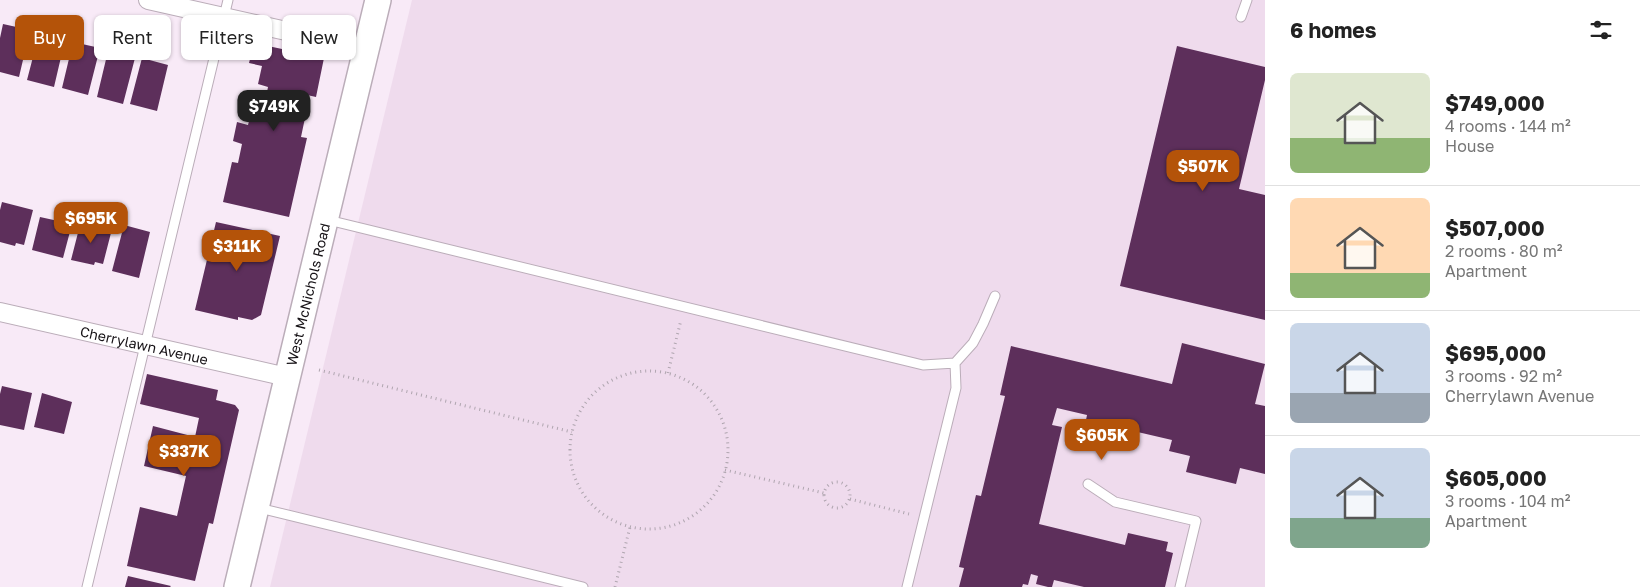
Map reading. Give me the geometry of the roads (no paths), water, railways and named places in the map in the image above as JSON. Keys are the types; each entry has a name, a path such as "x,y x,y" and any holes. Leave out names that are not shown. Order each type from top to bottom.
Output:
{"main road":[{"name":"West McNichols Road","path":"237,587 378,0"}],"street":[{"path":"148,0 226,8 366,49"},
{"name":"Cherrylawn Avenue","path":"0,312 287,376"}],"lane":[{"path":"1242,17 1248,0"},
{"path":"87,587 226,8"},
{"path":"325,219 908,362 923,365 955,363"},
{"path":"907,587 956,388 955,363 972,343 983,324 994,296"},
{"path":"1088,484 1115,502 1196,521 1180,587"},
{"path":"256,507 583,587"}]}
